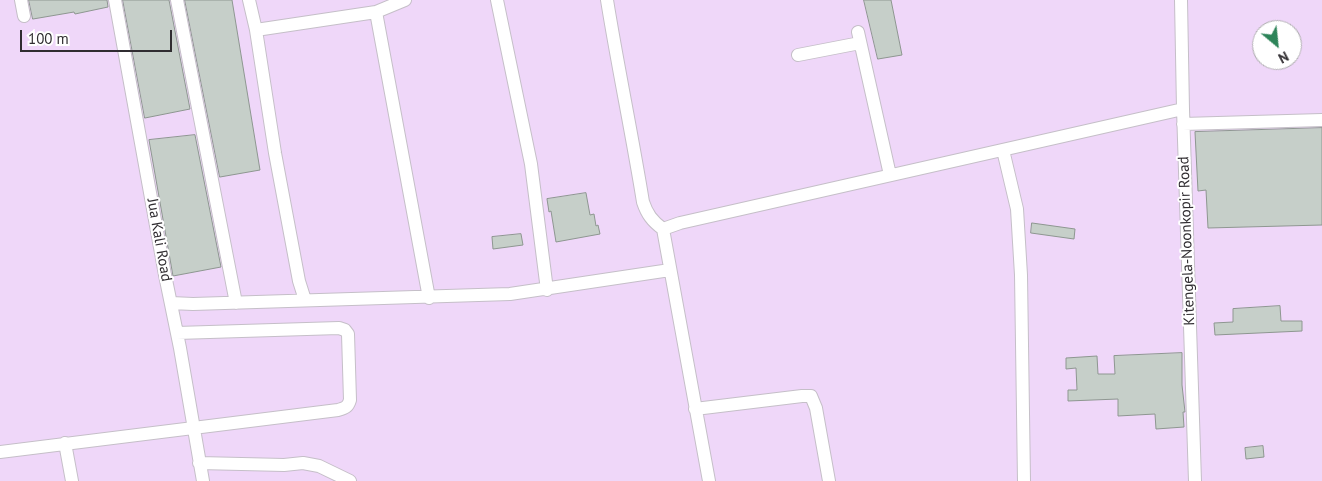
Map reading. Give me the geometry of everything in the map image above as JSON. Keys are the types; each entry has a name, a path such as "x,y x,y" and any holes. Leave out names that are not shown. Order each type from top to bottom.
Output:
{"street":[{"path":"21,0 24,16"},
{"name":"Jua Kali Road","path":"115,0 177,333 202,481"},
{"path":"177,0 236,303"},
{"path":"249,0 256,30 274,153 299,281 305,300"},
{"path":"256,30 376,12 405,0"},
{"path":"497,0 531,164 547,290"},
{"path":"607,0 644,202 650,217 663,228 709,481"},
{"name":"Kitengela-Noonkopir Road","path":"1181,0 1195,481"},
{"path":"376,12 429,298"},
{"path":"798,55 859,37 890,176"},
{"path":"663,228 1183,109"},
{"path":"1184,124 1322,120"},
{"path":"1003,150 1017,209 1021,275 1024,481"},
{"path":"171,303 429,298 510,294 547,290 670,270"},
{"path":"0,452 338,410 348,405 350,400 348,334 345,330 339,328 177,333"},
{"path":"696,409 811,396 816,408 829,481"},
{"path":"66,444 72,481"},
{"path":"200,463 303,464 319,466 350,481"}],"shaded area":[{"path":"0,0 1322,0 1322,481 0,481"}],"building":[{"path":"29,0 107,0 108,7 75,14 74,12 33,19"},
{"path":"123,0 169,0 190,109 145,118"},
{"path":"185,0 232,0 260,170 220,177"},
{"path":"864,0 891,0 902,55 878,59"},
{"path":"1322,128 1322,225 1208,228 1206,190 1198,191 1195,132"},
{"path":"195,135 221,267 173,276 149,140"},
{"path":"586,193 590,215 594,214 596,226 598,225 600,234 556,242 547,199"},
{"path":"1032,223 1075,229 1074,239 1031,233"},
{"path":"521,234 523,245 493,249 492,237"},
{"path":"1280,306 1281,321 1302,321 1302,331 1215,335 1214,323 1233,322 1233,309"},
{"path":"1182,353 1184,427 1156,429 1155,414 1118,416 1118,399 1068,401 1068,390 1077,390 1076,368 1066,369 1066,358 1097,356 1098,374 1115,374 1114,356"},
{"path":"1263,446 1264,457 1246,459 1245,448"}]}
